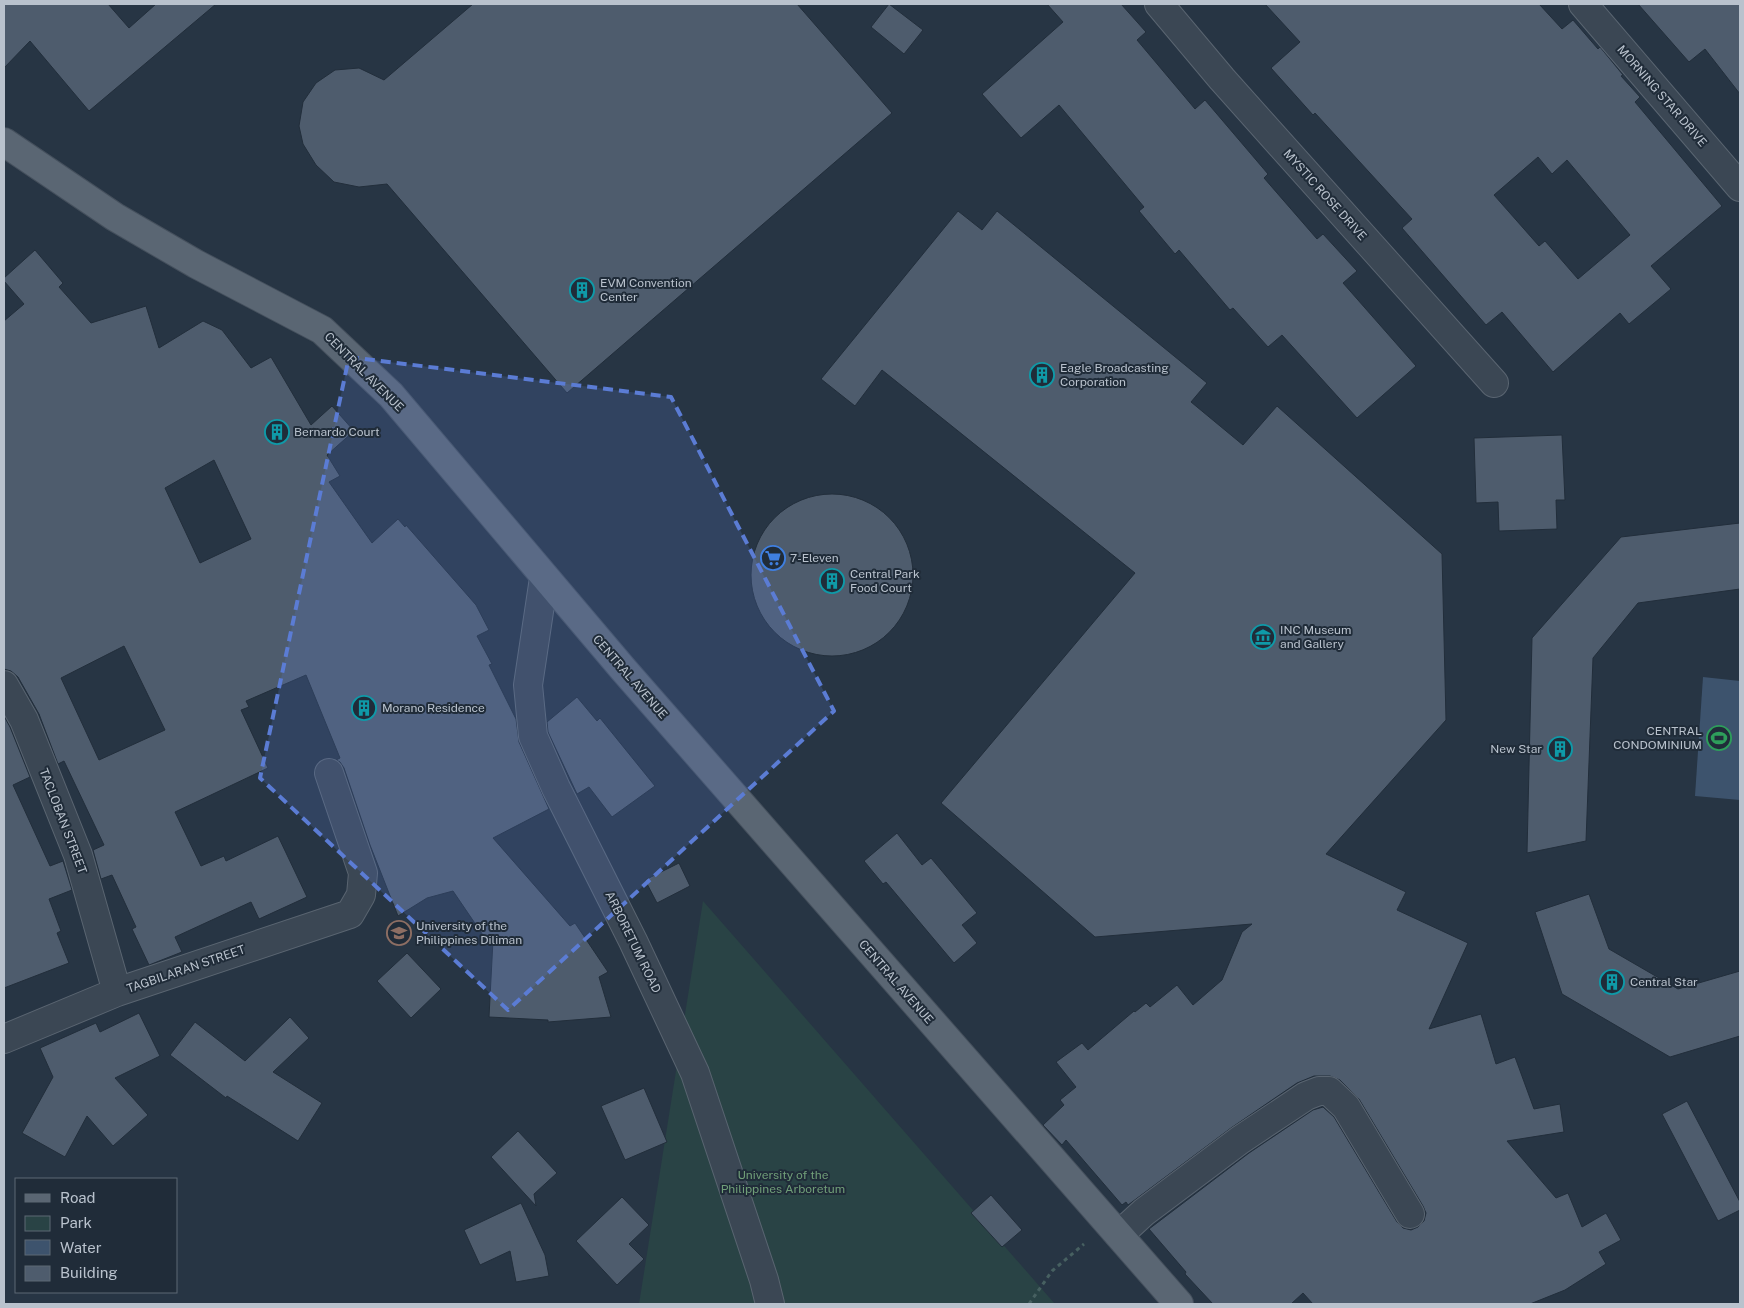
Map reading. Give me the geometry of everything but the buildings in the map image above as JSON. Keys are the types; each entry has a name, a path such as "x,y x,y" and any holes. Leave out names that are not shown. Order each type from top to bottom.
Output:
{"main road":[{"name":"CENTRAL AVENUE","path":"4,142 123,222 196,264 322,330 391,395 544,578 1179,1304"}],"street":[{"name":"MYSTIC ROSE DRIVE","path":"1159,4 1222,80 1494,383"},
{"name":"MORNING STAR DRIVE","path":"1583,4 1740,187"},
{"name":"ARBORETUM ROAD","path":"544,578 528,685 533,736 556,788 633,941 695,1073 764,1280 770,1304"},
{"name":"TACLOBAN STREET","path":"4,685 24,720 78,855 117,992"},
{"name":"TAGBILARAN STREET","path":"4,1039 117,992 350,914 361,895 363,873 329,773"},
{"path":"1119,1235 1144,1212 1240,1140 1306,1096 1319,1091 1329,1091 1346,1107 1410,1214"}],"path":[{"path":"1029,1304 1052,1271 1076,1250"}],"highlighted area":[{"path":"349,357 671,397 834,711 508,1010 260,778"}],"green space":[{"name":"University of the Philippines Arboretum","path":"703,901 1055,1304 639,1304"}],"water":[{"name":"CENTRAL CONDOMINIUM","path":"1703,677 1740,681 1740,800 1695,796"}],"place":[{"name":"EVM Convention Center","path":"582,290"},
{"name":"Eagle Broadcasting Corporation","path":"1042,375"},
{"name":"Bernardo Court","path":"277,432"},
{"name":"7-Eleven","path":"773,558"},
{"name":"Central Park Food Court","path":"832,581"},
{"name":"INC Museum and Gallery","path":"1263,637"},
{"name":"Morano Residence","path":"364,708"},
{"name":"CENTRAL CONDOMINIUM","path":"1719,738"},
{"name":"New Star","path":"1560,749"},
{"name":"University of the Philippines Diliman","path":"399,933"},
{"name":"Central Star","path":"1612,982"}]}
